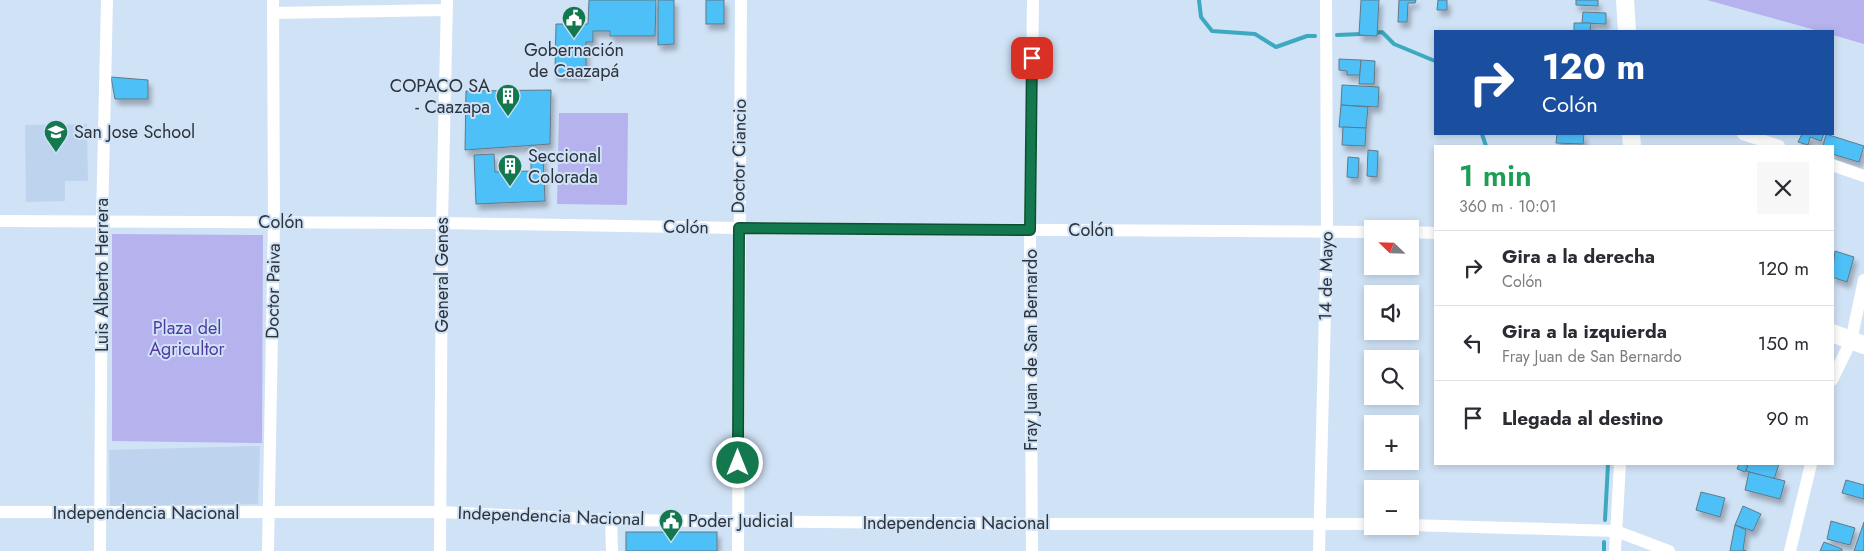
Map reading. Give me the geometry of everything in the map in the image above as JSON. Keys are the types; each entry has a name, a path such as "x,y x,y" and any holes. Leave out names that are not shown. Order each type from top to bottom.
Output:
{"street":[{"name":"Luis Alberto Herrera","path":"100,551 102,221 107,0"},
{"name":"Doctor Paiva","path":"268,551 274,222 273,0"},
{"name":"Doctor Ciancio","path":"738,551 741,0"},
{"name":"Fray Juan de San Bernardo","path":"1032,551 1030,230 1033,0"},
{"name":"14 de Mayo","path":"1319,551 1327,231 1326,0"},
{"path":"1625,0 1627,30"},
{"path":"273,14 447,5"},
{"name":"General Genes","path":"440,551 442,223 447,5"},
{"path":"1746,135 1776,145"},
{"path":"1834,166 1864,176"},
{"name":"Colón","path":"0,221 442,223 739,228 1364,232"},
{"path":"1419,232 1434,233"},
{"path":"1834,377 1857,343 1864,280"},
{"path":"1834,334 1857,343"},
{"path":"1615,551 1620,465"},
{"path":"1790,551 1811,465"},
{"name":"Independencia Nacional","path":"0,512 440,512 611,520 1032,524 1320,522 1364,524"},
{"path":"611,520 612,551"},
{"path":"1419,525 1616,531 1670,551"}],"shaded area":[{"name":"San Jose School","path":"87,124 88,181 65,181 65,201 26,202 25,125"},
{"path":"260,446 258,504 110,506 109,450"}],"green space":[{"path":"1707,0 1864,0 1864,44 1834,35 1834,30 1815,30"},
{"path":"559,113 628,113 627,205 557,204"},
{"name":"Plaza del Agricultor","path":"112,234 263,235 262,443 112,441"}],"building":[{"name":"Gobernación de Caazapá","path":"589,0 656,0 655,36 610,36 610,31 593,31 593,42 586,42 586,75 555,75 556,24 588,24"},
{"path":"658,0 674,0 674,44 658,45"},
{"path":"706,0 724,0 724,24 706,24"},
{"path":"1361,0 1379,0 1377,36 1359,35"},
{"path":"1399,0 1416,0 1415,3 1408,3 1407,22 1398,22"},
{"path":"1438,0 1447,0 1447,10 1437,10"},
{"path":"1576,0 1598,0 1598,6 1576,5"},
{"path":"1583,12 1606,13 1606,24 1582,23"},
{"path":"1574,23 1591,23 1590,30 1574,30"},
{"path":"1339,59 1361,60 1360,75 1347,75 1347,71 1339,70"},
{"path":"1361,60 1375,61 1374,84 1359,84"},
{"path":"111,77 148,80 148,99 115,99"},
{"path":"1342,85 1379,87 1378,107 1341,105"},
{"name":"COPACO SA - Caazapa","path":"551,90 550,144 465,150 466,91"},
{"path":"1341,105 1368,107 1366,128 1339,127"},
{"path":"1343,127 1366,128 1365,146 1342,145"},
{"path":"1557,135 1584,135 1583,144 1556,143"},
{"path":"1802,135 1824,135 1821,141 1810,137 1808,145 1798,142"},
{"path":"1826,135 1829,135 1864,146 1859,162 1834,155 1834,145 1823,145"},
{"path":"1368,150 1378,151 1377,177 1367,176"},
{"name":"Seccional Colorada","path":"494,154 495,172 531,171 531,155 543,155 545,201 476,204 474,155"},
{"path":"1348,157 1359,158 1358,178 1347,177"},
{"path":"1835,251 1854,257 1847,282 1834,278"},
{"path":"1739,465 1748,465 1745,472 1737,469"},
{"path":"1748,465 1779,465 1774,479 1746,471"},
{"path":"1749,472 1785,481 1780,499 1745,490"},
{"path":"1846,480 1864,485 1864,499 1842,493"},
{"path":"1701,492 1725,498 1720,517 1696,510"},
{"path":"1743,506 1761,514 1753,531 1735,525"},
{"path":"1831,521 1855,528 1850,545 1827,539"},
{"path":"1864,522 1864,551 1854,551"},
{"path":"1735,525 1746,530 1743,550 1746,551 1730,551"},
{"name":"Poder Judicial","path":"626,532 717,532 717,551 626,551"},
{"path":"1824,542 1842,549 1842,551 1820,551"}],"waterway":[{"path":"1199,0 1201,17 1212,31 1255,34 1276,47 1307,36 1315,36"},
{"path":"1374,33 1382,32 1394,44 1434,61"},
{"path":"1337,35 1362,34"},
{"path":"1482,135 1486,145"},
{"path":"1605,520 1608,465"},
{"path":"1604,542 1604,551"}],"place":[{"name":"Gobernación de Caazapá","path":"574,39"},
{"name":"COPACO SA - Caazapa","path":"508,117"},
{"name":"San Jose School","path":"56,153"},
{"name":"Seccional Colorada","path":"510,187"},
{"name":"Poder Judicial","path":"671,542"}],"route":[{"path":"738,463 739,228 1030,230 1032,58"}]}
